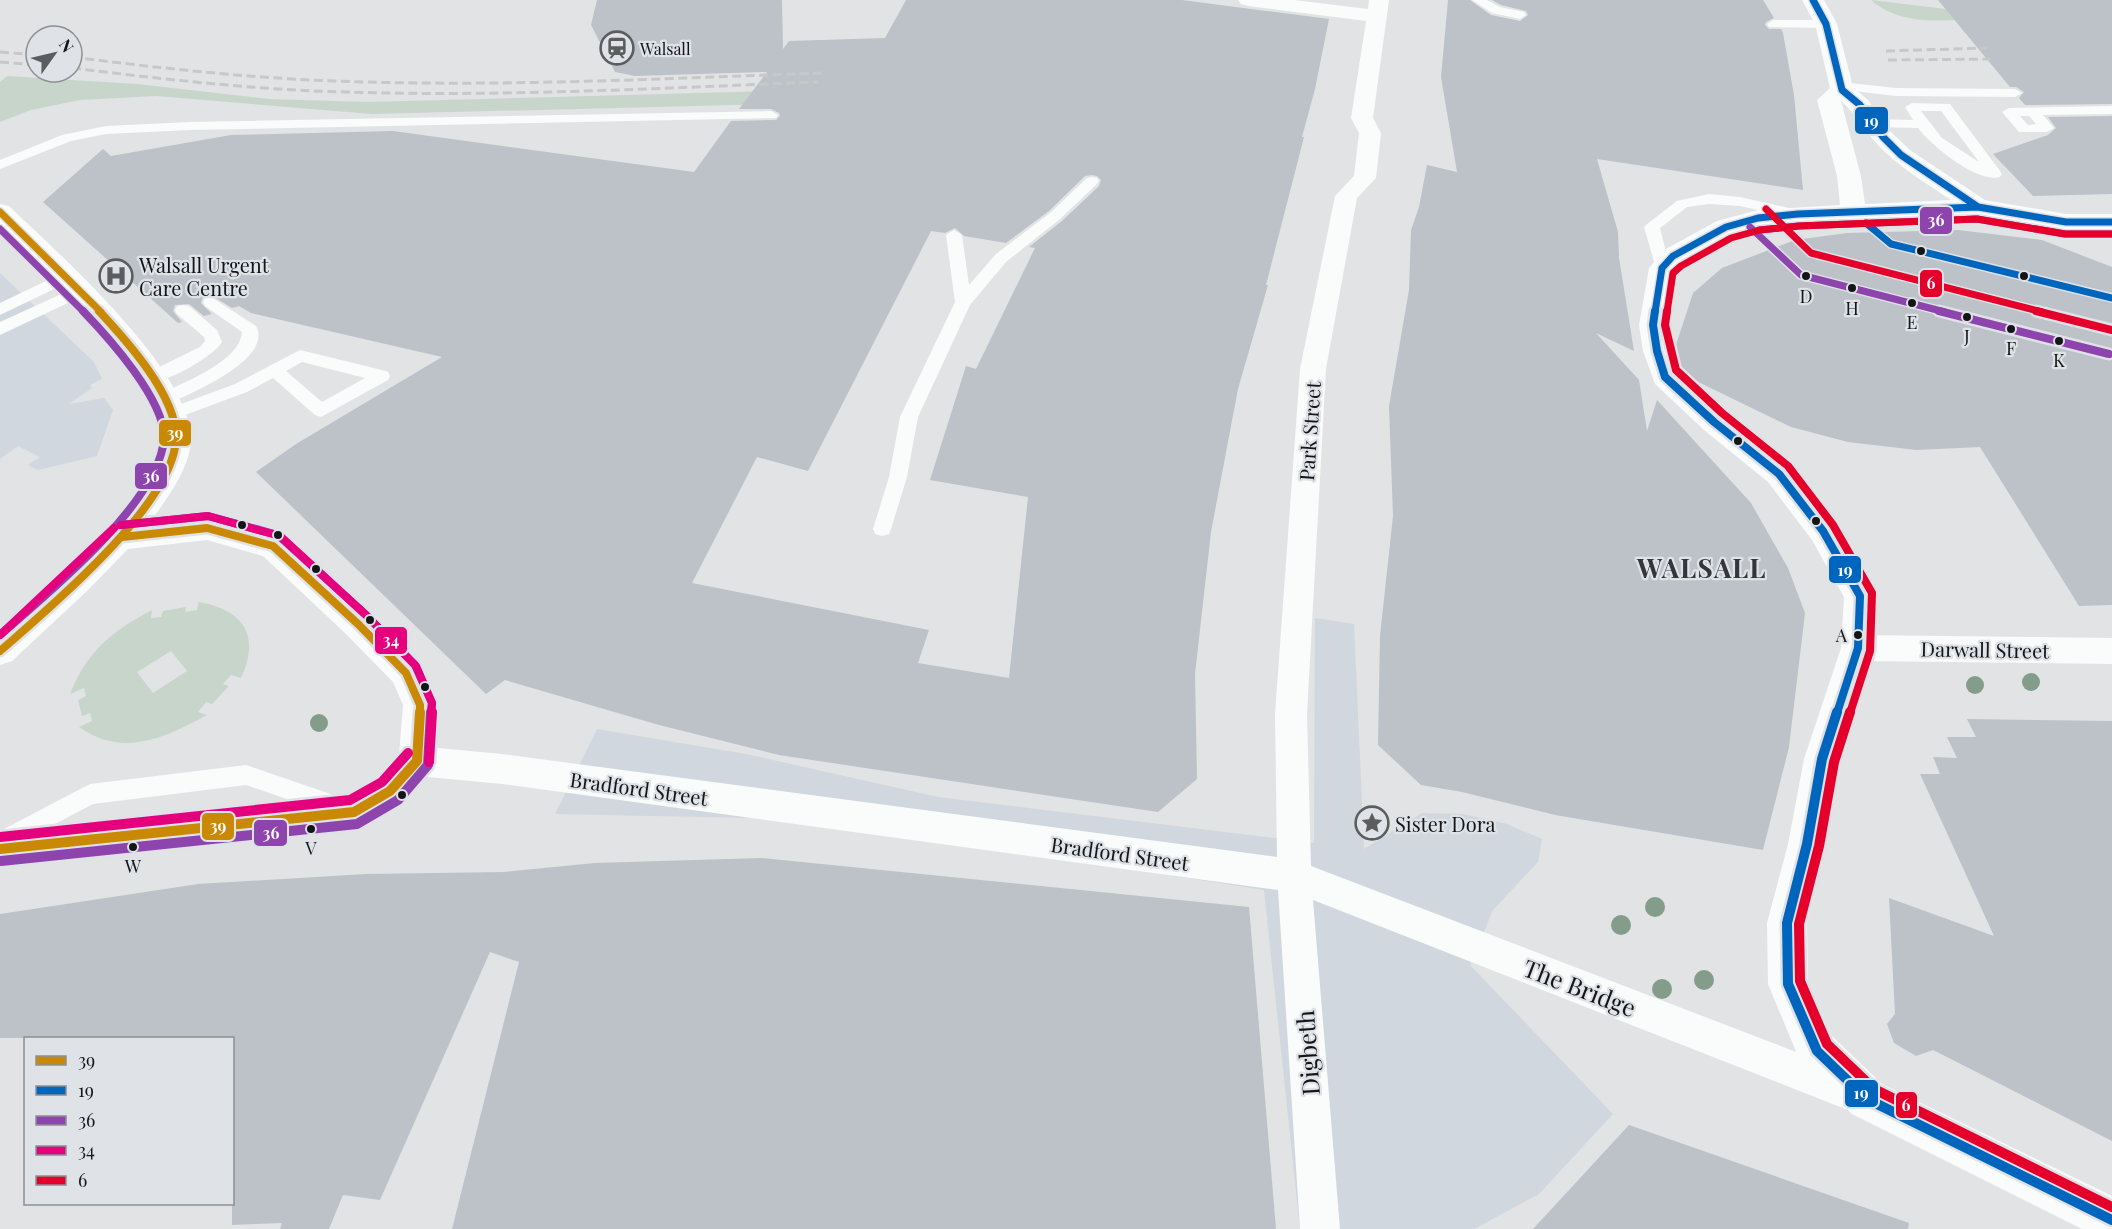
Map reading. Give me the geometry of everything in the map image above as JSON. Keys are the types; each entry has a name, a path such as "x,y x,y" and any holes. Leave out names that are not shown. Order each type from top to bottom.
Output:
{"street":[{"path":"1248,0 1377,8"},
{"path":"1813,0 1826,24 1842,88 1860,105 1901,155 1978,207"},
{"name":"Park Street","path":"1294,876 1291,714 1313,369 1346,196 1365,178 1370,133 1362,118 1377,8"},
{"path":"1842,88 1828,100 1849,176 1854,213"},
{"path":"2112,222 2066,222 1978,207 1798,214 1758,218 1725,227 1673,256 1662,268 1653,325 1657,351 1665,377 1714,422 1779,474 1823,531 1860,596 1858,648 1822,759 1807,844 1786,923 1788,984 1817,1051 1867,1098 2112,1220"},
{"path":"0,212 74,283 163,396 176,438 171,460 153,496 122,537 0,651"},
{"path":"0,849 354,812 390,791 417,761 420,705 406,673 358,624 273,546 207,528 122,537"},
{"name":"Darwall Street","path":"1858,648 2112,651"},
{"name":"Bradford Street","path":"417,761 514,771 1294,876"},
{"name":"The Bridge","path":"1294,876 1867,1098"},
{"name":"Digbeth","path":"1294,876 1320,1229"}],"lane":[{"path":"1478,0 1496,10 1520,15"},
{"path":"1773,24 1826,24"},
{"path":"1842,88 1896,92 2015,93"},
{"path":"1945,106 1995,174 1977,168 1956,156 1928,133 1922,124 1912,107 1945,106"},
{"path":"2032,111 2112,111"},
{"path":"0,165 57,142 106,130 202,125 771,115"},
{"path":"1873,123 1922,124"},
{"path":"882,529 898,477 909,417 963,302 1001,258 1054,216 1092,180"},
{"path":"1662,268 1652,227 1682,205 1706,199 1750,204 1798,214"},
{"path":"954,235 963,302"},
{"path":"0,310 74,283"},
{"path":"0,329 74,283"},
{"path":"163,396 226,366 242,354 250,342 250,330 211,302"},
{"path":"163,396 214,342 211,334 183,310"},
{"path":"163,396 241,388 274,370 300,356 382,376 321,411 274,370"},
{"path":"0,843 90,794 246,775 354,812"}],"shaded area":[{"path":"1871,0 1946,9 1955,20 1932,21 1900,16"},
{"path":"7,76 24,77 24,84 84,84 84,81 137,84 269,99 368,102 812,90 779,104 372,114 156,96 80,100 31,110 0,122 0,82"},
{"path":"0,273 94,362 102,379 90,385 92,388 69,404 104,398 113,410 97,456 38,470 28,465 40,457 18,446 0,459"},
{"path":"199,602 227,611 237,618 248,637 247,663 241,678 231,675 223,684 229,686 212,704 206,702 198,712 207,715 159,737 127,743 95,736 79,727 92,721 90,713 82,716 78,700 86,696 84,688 70,694 84,666 102,644 113,634 152,610 151,618 161,617 163,611 186,607 185,612 197,610","holes":["171,651 187,671 153,693 137,672"]},
{"path":"1315,618 1354,624 1364,849 1422,813 1463,814 1507,824 1542,839 1538,862 1493,910 1470,965 1613,1114 1539,1194 1474,1229 1300,1229 1264,890 807,819 555,814 597,729 746,754 938,797 1314,843"}],"building":[{"path":"597,0 782,0 783,49 789,41 885,38 906,0 1182,0 1329,19 1315,89 1302,137 1304,137 1266,285 1268,285 1238,389 1211,532 1195,674 1197,779 1158,812 779,755 659,725 505,680 486,694 256,472 296,444 442,357 251,313 239,306 232,308 211,295 203,297 201,303 212,314 204,316 189,304 175,305 173,311 182,322 178,323 43,202 103,149 111,156 231,135 393,131 694,172 731,121 776,120 780,116 771,109 739,109 767,72 635,76 615,72 591,25","holes":["1085,176 1097,176 1101,180 1099,186 1062,221 1029,247 1035,248 976,369 966,366 930,480 1028,497 1009,678 918,663 929,630 692,583 757,457 808,471 931,231 945,233 955,228 964,236 1006,243 1049,211"]},
{"path":"1448,0 1470,0 1491,15 1520,21 1528,15 1526,11 1501,5 1492,0 1763,0 1774,18 1765,25 1769,29 1781,29 1783,33 1794,95 1803,190 1597,159 1618,232 1619,258 1634,351 1596,333 1639,380 1647,431 1657,400 1751,503 1788,568 1805,613 1789,747 1763,850 1555,815 1462,792 1421,785 1378,745 1380,636 1393,516 1389,406 1409,290 1411,230 1419,207 1427,165 1457,172 1441,77"},
{"path":"1938,0 2112,0 2112,104 2025,105 2019,98 2024,92 2016,87 2010,87"},
{"path":"2112,116 2112,194 2033,196 1993,154 2048,135 2056,128 2048,117"},
{"path":"1958,230 2042,240 2112,267 2112,605 2079,606 1980,447 1916,450 1848,442 1791,427 1680,371 1675,348 1693,293 1722,268 1795,240 1847,233"},
{"path":"1967,719 2112,721 2112,1141 1933,1050 1916,1056 1894,1043 1887,1024 1895,1014 1889,898 1994,936 1920,774 1940,774 1933,757 1957,758 1947,737 1976,737"},
{"path":"761,858 1249,907 1276,1229 452,1229 519,962 490,952 380,1200 343,1195 329,1229 280,1229 282,1223 232,1225 234,1037 0,1038 0,914 198,884 366,874 504,872 595,863"},
{"path":"1629,1125 1909,1223 1908,1229 1533,1229"}],"railway":[{"path":"1886,51 1987,48"},
{"path":"0,52 24,54"},
{"path":"84,58 251,76 375,82 567,82 823,73"},
{"path":"1888,60 1996,59"},
{"path":"0,62 24,64"},
{"path":"84,69 244,86 313,91 406,93 582,91 818,82"}],"transit line":[{"name":"19","path":"1813,0 1826,24 1842,90 1860,105 1883,137 1901,155 1978,207"},
{"name":"19","path":"2112,222 2066,222 1978,207 1798,214 1758,218 1726,227 1673,256 1662,268 1653,325 1657,351 1665,377 1714,422 1779,474 1823,531 1860,596 1858,648 1822,759 1807,844 1787,923 1788,984 1817,1051 1867,1099 2112,1220"},
{"name":"6","path":"1766,209 1811,253 2112,330"},
{"name":"39","path":"0,212 76,285 133,349 155,381 171,411 176,437 170,464 155,493 132,523 77,582 0,651"},
{"name":"36","path":"1759,230 1799,226 1977,219 2065,234 2112,234"},
{"name":"6","path":"2112,234 2065,234 1977,219 1799,226 1760,230 1731,238 1681,266 1673,273 1665,325 1676,370 1722,413 1788,466 1833,525 1872,593 1870,651 1834,762 1819,846 1799,924 1800,981 1827,1044 1874,1089 2112,1207"},
{"name":"19","path":"1866,223 1891,244 2112,298"},
{"name":"36","path":"1750,227 1801,275 2109,354"},
{"name":"36","path":"0,229 70,297 123,357 145,387 159,414 164,438 158,462 144,489 123,517 71,571 0,635"},
{"name":"36","path":"1,861 357,824 398,800 428,765 432,703 415,665 366,615 278,535 208,516 121,525"},
{"name":"34","path":"121,525 208,516 280,536 366,615 416,666 432,703 429,762"},
{"name":"34","path":"0,635 114,528"},
{"name":"39","path":"122,537 207,528 273,546 358,624 406,673 420,705 417,761"},
{"name":"34","path":"0,837 350,800 382,782 408,753"},
{"name":"39","path":"0,849 354,812 390,791 417,761"}],"place":[{"name":"Walsall","path":"617,48"},
{"name":"Walsall Urgent Care Centre","path":"116,276"},
{"name":"D","path":"1806,276"},
{"name":"H","path":"1852,288"},
{"name":"E","path":"1912,303"},
{"name":"J","path":"1967,317"},
{"name":"F","path":"2011,329"},
{"name":"K","path":"2059,341"},
{"name":"A","path":"1858,635"},
{"name":"Sister Dora","path":"1372,823"},
{"name":"V","path":"311,829"},
{"name":"W","path":"133,847"}],"district":[{"name":"WALSALL","path":"1702,567"}]}
